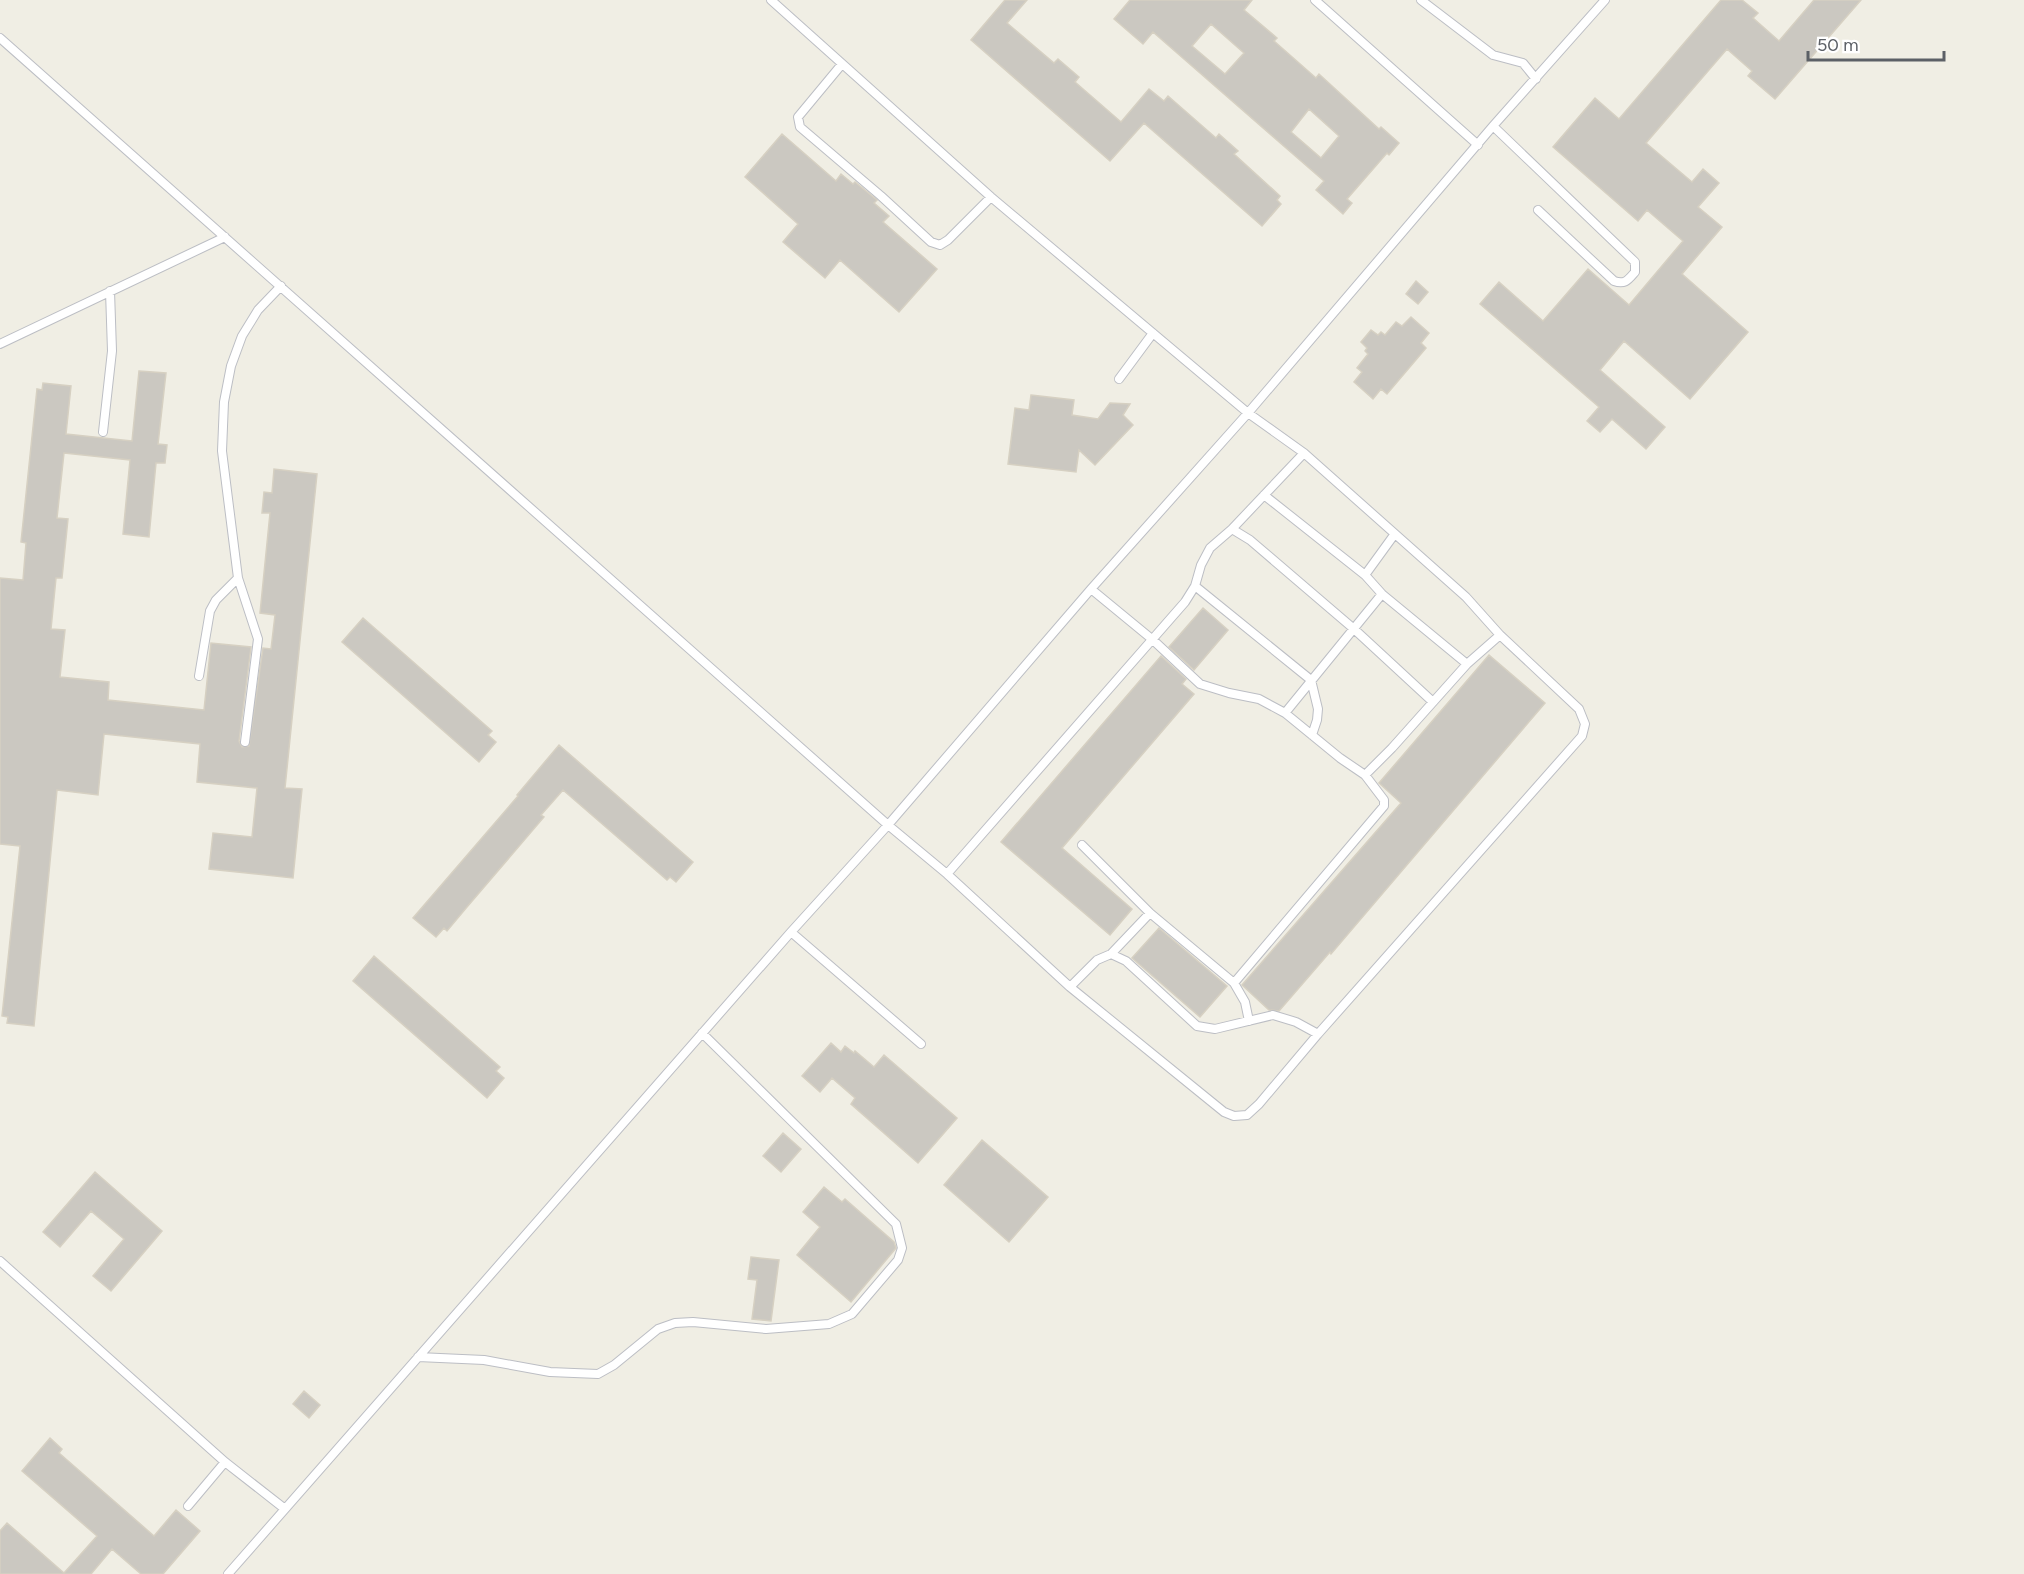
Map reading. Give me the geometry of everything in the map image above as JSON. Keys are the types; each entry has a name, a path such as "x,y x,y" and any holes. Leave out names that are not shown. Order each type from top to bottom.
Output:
{"lane":[{"path":"0,38 888,825 947,874 1070,987 1224,1113 1234,1116 1247,1115 1582,736 1585,724 1579,709 1500,635 1466,597 1304,453 1248,413 991,197 771,0"},
{"path":"1315,0 1478,145"},
{"path":"1421,0 1493,55 1523,63 1536,79"},
{"path":"228,1574 790,932 888,825 1091,589 1248,413 1493,126 1605,0"},
{"path":"843,64 798,117 800,127 881,196 930,242 940,245 948,240 991,197"},
{"path":"1493,126 1635,262 1635,272 1628,282 1614,281 1538,210"},
{"path":"0,344 225,237"},
{"path":"245,742 258,639 238,578 222,450 224,402 231,366 242,336 258,310 281,286"},
{"path":"103,432 112,351 110,291"},
{"path":"1119,379 1153,333"},
{"path":"947,874 1185,602 1210,548 1232,529 1304,453"},
{"path":"1264,495 1365,574 1382,594 1467,664"},
{"path":"1232,529 1250,540 1354,629 1433,702"},
{"path":"1365,574 1394,535"},
{"path":"199,676 210,611 216,600 238,578"},
{"path":"1194,586 1311,680 1318,709 1312,735"},
{"path":"1091,589 1153,640 1200,684 1259,699 1285,713 1340,758 1365,775 1384,800 1384,806 1234,983"},
{"path":"1285,713 1382,594"},
{"path":"1365,775 1467,664 1500,635"},
{"path":"1082,845 1150,913 1234,983 1245,1002 1249,1021"},
{"path":"1070,987 1097,960 1111,954 1150,913"},
{"path":"790,932 921,1044"},
{"path":"1111,954 1126,961 1197,1026 1215,1029 1263,1016 1282,1017 1318,1034"},
{"path":"418,1357 484,1360 550,1372 598,1374 614,1365 658,1329 675,1323 693,1322 766,1329 829,1324 852,1314 898,1260 902,1248 896,1224 702,1033"},
{"path":"0,1261 225,1462 285,1509"},
{"path":"188,1506 225,1462"}],"building":[{"path":"1005,0 1027,0 1007,23 1054,63 1058,59 1079,77 1075,82 1121,122 1149,89 1164,101 1168,96 1216,138 1219,134 1238,151 1234,154 1280,196 1277,200 1281,204 1262,226 1144,123 1110,161 971,40"},
{"path":"1130,0 1252,0 1244,10 1277,38 1274,41 1316,78 1319,74 1379,129 1381,127 1399,143 1389,155 1387,153 1347,199 1352,203 1343,214 1316,190 1324,181 1153,32 1143,44 1114,19","holes":["1211,24 1244,53 1225,74 1192,46","1309,109 1339,136 1321,158 1291,132"]},
{"path":"1721,0 1742,0 1758,13 1753,18 1779,41 1814,0 1861,0 1775,99 1748,76 1752,71 1727,49 1646,143 1692,182 1703,169 1719,183 1698,207 1722,227 1682,274 1748,332 1690,399 1624,341 1600,370 1665,427 1646,449 1612,419 1600,432 1587,421 1599,407 1480,304 1499,282 1543,321 1588,269 1629,305 1683,241 1647,210 1638,221 1553,147 1595,98 1619,119"},
{"path":"782,134 836,181 841,174 877,200 874,203 889,216 883,222 937,269 899,312 840,260 825,278 783,242 798,224 745,177"},
{"path":"1416,281 1428,292 1418,304 1406,294"},
{"path":"1411,317 1429,333 1421,343 1426,348 1387,394 1381,389 1373,399 1354,382 1362,372 1357,368 1368,354 1365,351 1367,348 1361,342 1371,330 1378,335 1381,332 1385,335 1396,322 1402,326"},
{"path":"139,371 166,373 158,444 167,445 165,463 156,463 149,537 123,534 130,460 64,453 57,518 68,519 62,578 56,578 51,629 65,630 60,677 109,682 108,700 204,710 211,643 251,647 239,741 242,747 249,746 263,648 271,649 275,615 260,613 270,513 262,513 264,492 272,493 274,469 317,474 285,788 302,789 293,878 209,869 213,833 252,837 257,788 197,782 200,744 104,734 98,795 57,790 34,1026 7,1023 8,1017 2,1016 20,846 0,844 0,578 23,580 26,543 21,542 37,389 42,390 43,383 71,386 66,434 132,441"},
{"path":"1031,395 1074,400 1072,415 1098,419 1110,403 1130,404 1123,415 1133,425 1095,465 1079,450 1076,472 1008,464 1015,408 1029,410"},
{"path":"1203,608 1228,630 1194,670 1169,647"},
{"path":"363,618 492,731 488,735 496,742 479,762 342,642"},
{"path":"1489,655 1545,703 1331,954 1330,952 1279,1011 1269,1010 1242,985 1401,803 1379,783"},
{"path":"1161,656 1186,679 1182,684 1194,694 1062,848 1132,909 1110,935 1001,842"},
{"path":"559,745 693,862 676,882 670,877 667,880 563,790 541,815 544,817 447,931 444,928 436,937 413,918"},
{"path":"1159,928 1227,986 1200,1017 1132,958"},
{"path":"374,956 500,1067 496,1071 504,1078 487,1098 353,981"},
{"path":"831,1043 841,1052 845,1046 854,1053 855,1051 874,1067 884,1055 957,1118 918,1163 851,1104 855,1098 832,1078 820,1092 802,1076"},
{"path":"783,1133 801,1149 781,1172 763,1156"},
{"path":"982,1140 1048,1197 1009,1242 944,1185"},
{"path":"95,1172 162,1231 111,1291 93,1276 124,1239 91,1211 60,1247 43,1232"},
{"path":"824,1187 842,1202 845,1199 894,1242 896,1248 851,1302 797,1255 820,1227 803,1212"},
{"path":"751,1257 779,1260 771,1321 752,1319 757,1280 748,1279"},
{"path":"304,1391 320,1405 309,1418 293,1404"},
{"path":"50,1438 62,1449 59,1453 154,1536 176,1510 200,1531 163,1574 141,1574 112,1549 91,1574 0,1574 0,1531 7,1523 64,1573 97,1536 22,1471"}]}
